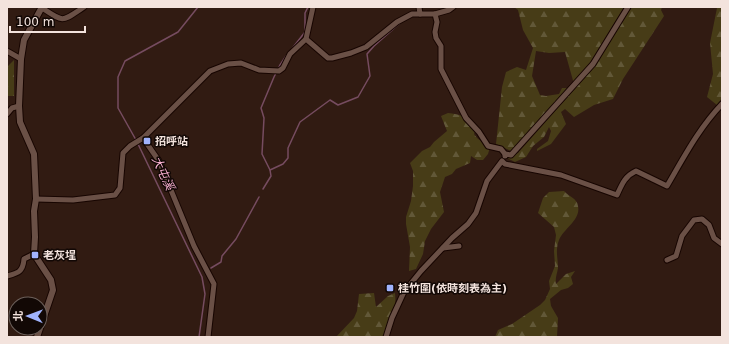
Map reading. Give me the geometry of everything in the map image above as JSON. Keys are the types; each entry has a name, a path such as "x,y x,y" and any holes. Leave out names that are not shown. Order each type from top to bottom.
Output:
{"street":[{"path":"37,337 53,290 51,280 34,254 34,211 36,199 34,154 20,122 19,106 21,59 24,40 42,7 59,19 65,19 84,7"},
{"path":"36,199 73,200 115,195 120,188 123,153 130,146 142,139 210,71 228,64 241,63 259,70 276,71 283,68 290,54 306,39 313,7"},
{"path":"419,7 420,14"},
{"path":"306,39 328,58 351,54 366,48 397,22 412,14 435,14 449,10 453,7"},
{"path":"435,14 437,22 435,32 436,38 441,46 441,69 466,118 479,132 488,146 501,149 505,154 511,155 594,64 628,7"},
{"path":"7,51 21,59"},
{"path":"502,161 510,166 537,169 562,175 617,195 623,182 629,175 636,171 667,186 699,131 711,115 722,104"},
{"path":"7,114 12,108 19,106"},
{"path":"142,139 159,161 194,246 214,284 208,337"},
{"path":"386,337 392,318 404,292 421,270 468,224 476,213 487,181 502,161 505,154"},
{"path":"667,260 676,256 682,236 694,220 702,219 709,225 714,238 722,244"},
{"path":"443,248 459,246"},
{"path":"7,276 16,274 24,267 24,259 34,254"}],"green space":[{"path":"514,7 624,7 588,66 574,84 565,52 549,53 536,51 532,76 540,95 546,96 559,94 562,88 567,88 538,123 511,151 496,144 502,87 506,72 517,67 526,70 533,48 523,30 518,10"},
{"path":"631,7 662,7 661,10 664,16 623,79 613,99 594,105 574,117 565,109 561,112 566,124 551,144 537,151 537,149 548,141 551,131 549,127 544,137 533,146 526,157 515,162 507,158 518,153 596,65"},
{"path":"722,7 722,98 717,105 707,97 713,74 710,43 717,8"},
{"path":"14,60 14,96 8,96 7,67"},
{"path":"448,113 468,118 477,127 474,134 479,140 490,147 488,154 483,160 477,160 471,156 470,163 456,169 452,174 445,177 440,192 444,212 431,229 425,241 423,254 416,269 409,271 410,247 406,217 411,201 413,186 413,171 410,163 422,151 430,147 447,131 441,116"},
{"path":"564,191 576,201 578,211 575,220 561,236 557,247 558,268 556,284 566,274 575,271 571,277 573,284 568,288 561,290 550,299 551,306 558,318 557,337 495,337 498,330 512,324 545,300 550,289 549,281 555,266 554,251 556,235 554,227 538,213 543,198 549,192"},
{"path":"374,293 376,307 388,296 395,293 392,321 386,337 336,337 354,318 357,311 359,294"}],"waterway":[{"name":"大屯溪","path":"136,140 118,108 118,77 125,61 178,32 198,7"},
{"path":"291,50 305,32 305,13 308,7"},
{"path":"270,170 283,164 288,158 288,148 300,122 330,100 338,105 358,97 370,76 367,54 400,23"},
{"path":"263,189 271,176 270,170 262,154 264,118 261,108 274,77 286,56"},
{"name":"大屯溪","path":"138,144 202,277 205,294 199,337"},
{"path":"211,268 221,262 222,256 236,239 259,197"}],"place":[{"name":"招呼站","path":"147,141"},
{"name":"老灰埕","path":"35,255"},
{"name":"桂竹圍(依時刻表為主)","path":"390,288"}]}
